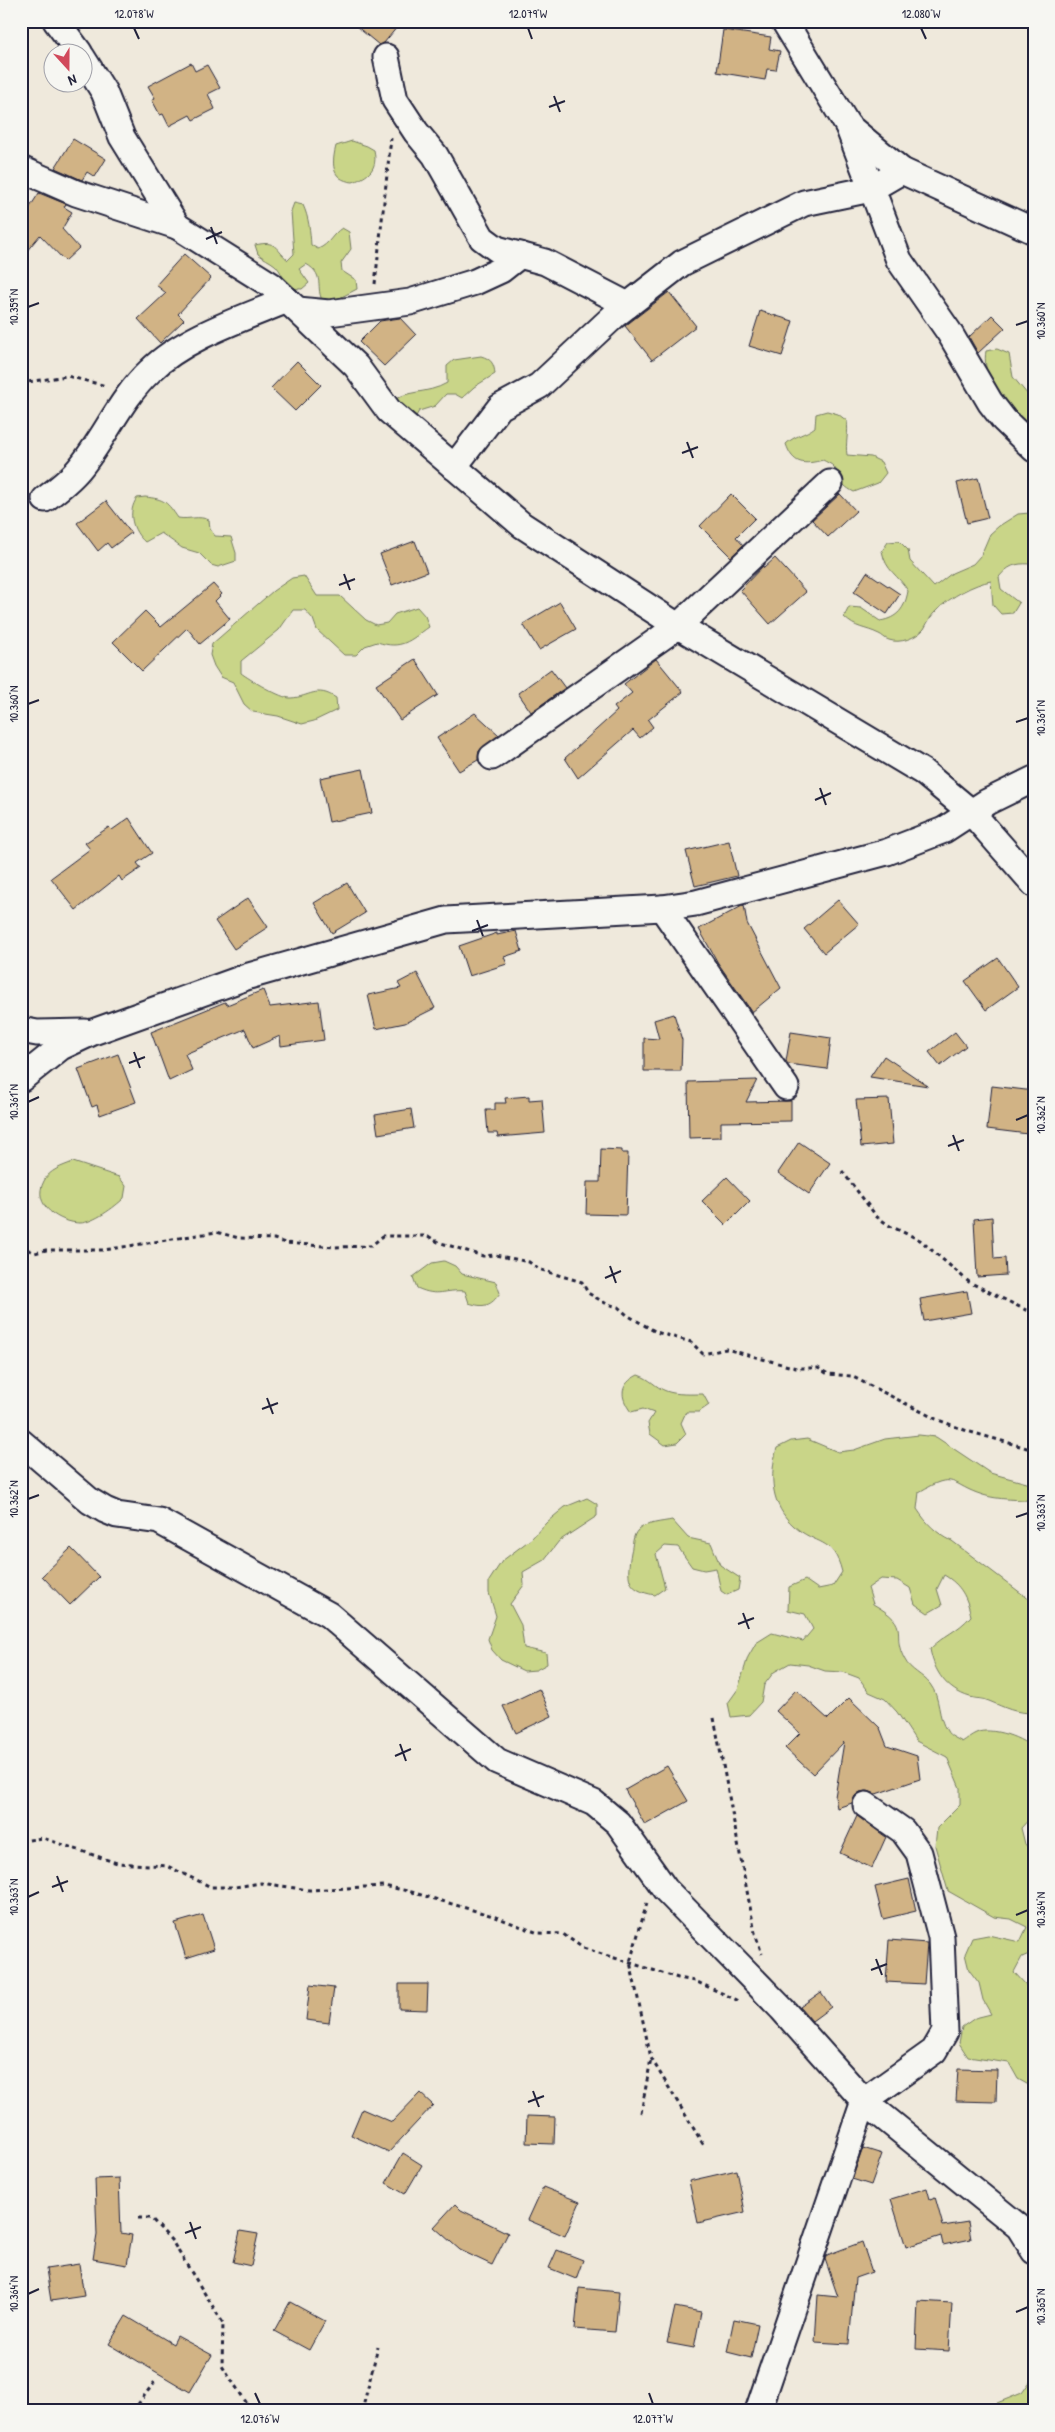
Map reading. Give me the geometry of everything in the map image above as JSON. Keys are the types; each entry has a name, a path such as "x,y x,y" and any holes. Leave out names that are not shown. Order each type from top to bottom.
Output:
{"street":[{"path":"56,21 72,42"},
{"path":"784,21 848,126 899,260 949,332 990,402 1004,420 1034,449"},
{"path":"386,56 395,100 416,132 435,155 482,238 497,249 545,262 628,305"},
{"path":"92,73 104,92 122,137 177,226"},
{"path":"848,126 902,171 1034,231"},
{"path":"21,169 76,193 177,226 271,285 356,366 389,411 522,525 678,626 923,772 971,812 1034,884"},
{"path":"454,467 500,407 539,386 628,305 682,263 804,203 870,188 902,171"},
{"path":"45,499 60,488 79,469 150,370 207,333 293,305 329,313 410,302 475,282 501,270 520,255"},
{"path":"492,757 678,626 830,483"},
{"path":"21,1080 62,1047 92,1032 249,976 446,920 662,908 696,903 887,852 944,830 971,812 1034,779"},
{"path":"662,908 786,1087"},
{"path":"21,1030 37,1033 92,1032"},
{"path":"21,1442 90,1501 105,1510 118,1515 159,1521 329,1615 497,1761 594,1803 618,1823 662,1886 782,2009 864,2101 1019,2227 1034,2251"},
{"path":"758,2411 864,2101 934,2051 944,2032 942,1938 919,1853 903,1831 866,1805"}],"path":[{"path":"373,307 395,100"},
{"path":"21,383 66,376 131,394"},
{"path":"842,1172 877,1217 890,1226 920,1240 969,1282 1034,1314"},
{"path":"21,1246 34,1252 46,1250 104,1250 216,1232 239,1238 274,1239 284,1243 335,1247 371,1246 383,1236 428,1236 438,1242 483,1256 495,1255 529,1262 538,1269 582,1282 588,1293 618,1307 627,1315 656,1332 691,1342 703,1354 726,1349 796,1368 818,1368 828,1374 851,1376 936,1419 967,1432 1034,1450"},
{"path":"714,1718 755,1933 764,1958"},
{"path":"21,1841 43,1838 117,1863 167,1866 211,1887 235,1888 261,1884 309,1890 384,1886 493,1916 538,1933 563,1934 583,1948 678,1978 695,1981 748,2005"},
{"path":"662,1886 648,1899 630,1962 651,2058 703,2144"},
{"path":"641,2113 651,2058"},
{"path":"138,2218 151,2218 172,2241 223,2323 222,2366 252,2411"},
{"path":"362,2411 378,2347"},
{"path":"133,2411 156,2380"}],"green space":[{"path":"352,141 374,150 375,157 371,171 353,182 340,178 334,169 336,146"},
{"path":"294,203 303,205 310,230 311,245 318,249 342,228 349,232 351,249 341,263 342,271 356,280 357,289 326,305 322,300 318,279 313,269 306,264 299,269 309,283 302,289 291,287 275,265 258,254 255,245 271,244 288,260 294,254 291,211"},
{"path":"997,349 1009,354 1013,377 1028,395 1034,408 1034,442 1019,431 1010,421 994,395 985,359 986,351"},
{"path":"481,356 491,362 495,374 474,387 462,398 455,394 446,394 435,406 419,411 415,418 391,403 402,396 439,387 447,383 447,366 454,360"},
{"path":"827,411 838,414 847,421 847,455 871,457 881,462 886,473 878,483 854,492 843,483 837,471 830,464 823,460 810,463 800,462 792,456 786,444 815,427 816,414"},
{"path":"145,497 165,502 178,518 209,520 210,529 215,536 231,537 236,553 236,561 218,567 211,565 199,553 182,548 161,533 145,542 134,527 132,509 137,498"},
{"path":"1018,514 1034,514 1034,569 1030,564 1020,564 1009,568 999,577 1001,589 1019,603 1013,613 1001,614 993,605 991,581 970,588 949,600 933,614 921,632 903,641 888,639 853,624 844,617 849,607 861,608 880,621 886,620 896,615 903,607 908,591 886,564 882,551 888,542 899,541 908,550 910,561 934,587 952,573 973,564 981,555 990,534 999,526"},
{"path":"304,576 317,596 340,596 366,620 376,625 387,623 395,614 417,607 425,616 429,627 405,643 393,645 377,642 365,646 356,655 344,655 317,630 313,619 305,610 293,610 279,630 241,661 241,673 266,688 287,697 291,698 323,692 336,698 337,710 314,721 302,724 278,716 253,712 244,704 233,682 221,677 210,655 212,644 273,591 292,578"},
{"path":"73,1162 119,1177 126,1186 124,1198 104,1214 85,1222 72,1222 56,1216 44,1205 41,1198 41,1190 49,1174"},
{"path":"444,1261 455,1266 462,1274 496,1282 500,1293 487,1305 479,1305 469,1303 465,1291 436,1293 417,1288 413,1277 432,1263"},
{"path":"638,1375 670,1392 703,1394 709,1405 699,1412 686,1412 681,1423 686,1434 677,1443 665,1445 650,1434 648,1423 654,1413 643,1409 631,1412 624,1401 623,1391 625,1386"},
{"path":"919,1435 936,1437 990,1473 1034,1485 1034,1501 989,1497 952,1482 940,1482 919,1492 917,1509 928,1524 1034,1603 1034,1713 1015,1711 987,1700 972,1698 954,1690 942,1679 930,1649 961,1626 971,1616 962,1592 950,1579 944,1575 937,1589 942,1605 928,1613 915,1604 910,1588 897,1580 881,1579 868,1588 873,1604 885,1612 897,1624 899,1643 907,1664 927,1681 933,1689 944,1726 948,1733 962,1742 982,1731 998,1732 1023,1741 1034,1750 1032,1816 1021,1828 1025,1844 1034,1855 1034,1952 1022,1957 1014,1972 1026,1985 1031,2001 1029,2019 1034,2028 1034,2088 1018,2079 1009,2063 968,2057 959,2043 962,2027 975,2018 991,2014 983,2000 979,1983 969,1970 965,1954 972,1938 988,1935 1020,1942 1027,1927 1011,1919 994,1917 948,1891 935,1846 937,1828 960,1805 960,1788 947,1757 916,1741 897,1712 885,1699 869,1692 859,1678 843,1672 825,1671 808,1665 790,1663 774,1672 764,1685 761,1702 749,1715 731,1717 728,1703 738,1689 748,1657 756,1643 772,1633 803,1641 813,1629 805,1614 788,1610 789,1587 805,1580 818,1589 833,1586 842,1572 834,1552 823,1543 794,1526 786,1518 776,1500 773,1469 777,1448 791,1441 807,1439 838,1452 854,1450 885,1439"},
{"path":"587,1498 597,1504 597,1516 559,1541 544,1560 523,1572 524,1585 510,1604 521,1625 524,1648 546,1653 547,1664 536,1670 524,1671 501,1660 492,1650 488,1639 496,1616 489,1593 489,1581 502,1561 531,1539 547,1522 565,1507"},
{"path":"672,1520 688,1538 711,1543 720,1565 740,1578 738,1590 727,1595 721,1591 716,1568 704,1570 692,1567 678,1547 665,1546 656,1554 665,1588 655,1595 645,1593 633,1586 630,1581 629,1569 636,1532 654,1523"},
{"path":"1034,2376 1034,2411 977,2411 1022,2393"}],"building":[{"path":"350,21 402,21 384,43 379,45"},
{"path":"723,30 771,37 769,49 780,51 776,70 767,69 765,80 717,72"},
{"path":"191,63 195,71 207,65 220,88 208,94 215,109 193,120 190,115 169,126 163,114 160,115 152,100 155,98 148,86"},
{"path":"73,139 106,159 95,177 87,172 82,180 55,168"},
{"path":"39,193 66,204 64,207 72,212 62,229 79,248 65,261 40,235 21,258 21,221"},
{"path":"184,254 211,278 178,314 184,320 160,343 138,319 166,293 156,285"},
{"path":"669,292 696,326 652,360 625,326"},
{"path":"760,311 793,321 782,356 749,346"},
{"path":"992,315 1005,328 978,353 969,337"},
{"path":"400,318 416,335 384,366 359,342 380,321"},
{"path":"297,361 321,385 295,411 271,388"},
{"path":"978,478 988,518 967,523 957,483"},
{"path":"731,494 755,518 736,537 743,545 731,557 700,526"},
{"path":"840,494 856,511 828,537 812,520"},
{"path":"106,501 131,533 111,548 107,543 98,551 77,523"},
{"path":"415,541 427,572 392,585 380,554"},
{"path":"775,558 806,592 770,624 740,590 763,566 764,568"},
{"path":"867,572 900,594 887,614 854,592"},
{"path":"213,584 222,594 215,601 230,619 200,644 187,628 142,671 113,642 145,611 161,627"},
{"path":"560,602 576,629 539,650 523,624"},
{"path":"415,659 438,695 400,720 376,685"},
{"path":"656,659 683,692 648,720 653,727 640,738 633,730 578,778 565,758 617,711 614,707 632,693 624,684"},
{"path":"551,669 565,688 531,712 518,693"},
{"path":"475,713 499,735 479,751 478,760 459,771 437,738"},
{"path":"363,769 372,813 329,822 320,778"},
{"path":"129,818 152,853 137,863 141,868 122,881 119,876 76,910 51,878 90,849 85,843 109,827 112,830"},
{"path":"729,841 737,876 695,886 686,851"},
{"path":"347,883 365,913 332,933 314,903"},
{"path":"248,898 268,927 234,949 215,921"},
{"path":"838,900 859,924 824,953 804,929"},
{"path":"744,905 747,923 781,988 752,1012 718,963 699,929"},
{"path":"516,931 522,951 504,957 507,964 469,976 459,946 497,933 497,935"},
{"path":"998,958 1018,987 986,1010 965,981"},
{"path":"417,973 435,1008 405,1023 376,1029 368,995 401,988 398,983"},
{"path":"263,990 270,1007 319,1001 324,1040 281,1046 280,1036 253,1048 245,1029 185,1054 192,1070 169,1081 151,1032 225,1002 227,1005"},
{"path":"674,1014 682,1040 681,1071 644,1071 644,1038 659,1039 654,1020"},
{"path":"791,1032 831,1038 827,1069 788,1064 786,1061"},
{"path":"955,1032 966,1046 940,1066 929,1052"},
{"path":"118,1054 136,1102 100,1115 97,1105 92,1107 78,1069"},
{"path":"884,1056 928,1086 870,1077"},
{"path":"757,1080 746,1102 791,1101 791,1121 721,1122 721,1137 689,1138 688,1082"},
{"path":"992,1086 1034,1091 1028,1134 987,1129"},
{"path":"529,1096 529,1100 542,1099 545,1133 498,1137 497,1133 488,1133 486,1110 495,1110 495,1103 506,1103 505,1098"},
{"path":"889,1099 893,1144 861,1147 856,1100"},
{"path":"411,1109 414,1128 378,1134 375,1115"},
{"path":"799,1142 830,1163 809,1194 778,1173"},
{"path":"601,1149 622,1150 622,1153 628,1153 626,1215 586,1214 587,1182 600,1182"},
{"path":"727,1177 750,1201 726,1225 702,1201"},
{"path":"992,1217 994,1259 1005,1258 1006,1275 977,1277 974,1219"},
{"path":"967,1291 971,1313 924,1321 920,1299"},
{"path":"71,1548 99,1577 70,1605 42,1576"},
{"path":"539,1689 552,1716 516,1733 503,1706"},
{"path":"796,1690 828,1719 849,1698 880,1728 887,1746 917,1756 920,1779 876,1794 868,1791 860,1792 855,1796 852,1803 837,1808 835,1797 844,1742 813,1774 785,1748 800,1733 776,1711"},
{"path":"667,1766 688,1801 645,1825 625,1790"},
{"path":"857,1816 886,1837 872,1868 840,1853"},
{"path":"909,1879 916,1911 883,1919 875,1887"},
{"path":"203,1915 214,1949 186,1958 175,1923"},
{"path":"889,1940 927,1943 924,1984 886,1982"},
{"path":"399,1984 428,1984 427,2010 399,2009"},
{"path":"310,1985 334,1988 329,2023 306,2020"},
{"path":"821,1992 831,2007 812,2021 800,2007"},
{"path":"958,2069 997,2070 996,2102 956,2101"},
{"path":"420,2093 433,2105 389,2152 351,2135 362,2109 392,2122"},
{"path":"527,2116 555,2117 554,2144 526,2143"},
{"path":"863,2148 882,2154 871,2185 852,2179"},
{"path":"403,2153 422,2165 405,2194 386,2183"},
{"path":"737,2170 745,2212 698,2223 689,2181"},
{"path":"119,2178 121,2233 132,2235 127,2265 93,2259 97,2235 95,2179"},
{"path":"543,2187 580,2202 565,2236 528,2220"},
{"path":"927,2188 930,2199 935,2197 943,2226 968,2222 971,2239 943,2245 941,2236 906,2247 891,2199"},
{"path":"455,2204 461,2210 508,2233 492,2265 460,2250 434,2227"},
{"path":"240,2231 258,2234 251,2266 233,2262"},
{"path":"862,2242 872,2272 855,2278 849,2344 815,2342 818,2295 838,2297 825,2259 827,2255"},
{"path":"557,2250 583,2260 576,2279 549,2268"},
{"path":"79,2264 84,2296 51,2301 46,2269"},
{"path":"579,2288 619,2292 615,2332 575,2329"},
{"path":"918,2301 952,2303 949,2351 916,2349"},
{"path":"290,2302 325,2321 309,2350 274,2331"},
{"path":"675,2307 701,2312 694,2348 667,2343"},
{"path":"126,2316 173,2344 177,2336 212,2355 190,2392 109,2344"},
{"path":"734,2319 758,2324 751,2358 727,2352"}]}
